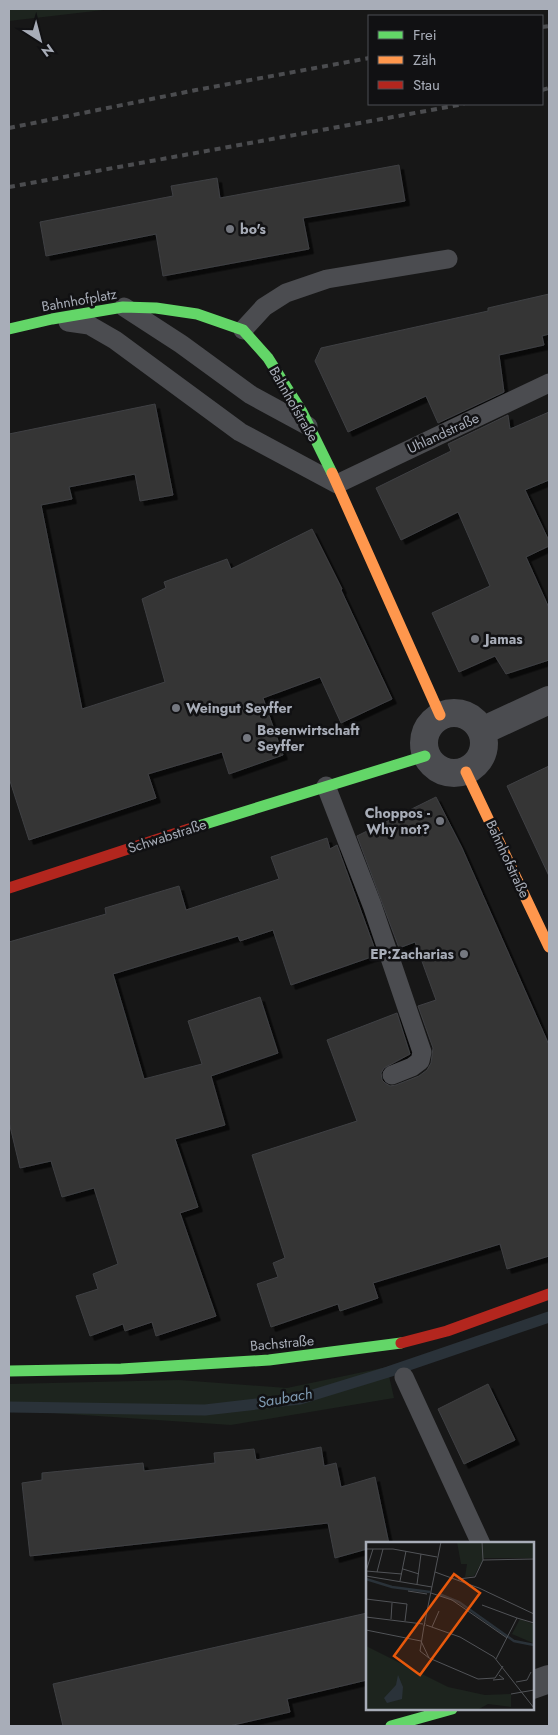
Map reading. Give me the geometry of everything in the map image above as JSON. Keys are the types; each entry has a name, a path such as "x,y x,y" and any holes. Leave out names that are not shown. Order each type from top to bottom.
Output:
{"street":[{"name":"Bahnhofplatz","path":"9,329 122,306 156,308 198,314 243,330"},
{"name":"Bahnhofstraße","path":"243,330 268,358 302,412 337,484 440,715"},
{"path":"482,731 549,700"},
{"path":"457,712 472,718 482,731 484,747 478,762 466,772 450,774 435,768 425,756 423,740 428,725 440,715 457,712"},
{"name":"Schwabstraße","path":"9,888 181,831 425,756"},
{"name":"Bahnhofstraße","path":"466,772 549,947"},
{"name":"Bachstraße","path":"9,1371 121,1369 268,1360 394,1345 447,1331 549,1294"},
{"path":"533,1686 549,1679"},
{"path":"391,1726 449,1710"},
{"path":"453,1710 453,1726"}],"lane":[{"path":"243,330 264,307 286,292 327,279 448,259"},
{"path":"122,306 181,344 251,395 309,426"},
{"path":"52,319 90,325 115,340 240,432 337,484"},
{"name":"Uhlandstraße","path":"337,484 549,383"},
{"path":"326,786 372,905 422,1052 420,1061 412,1068 392,1075"},
{"path":"404,1377 480,1542"}],"shaded area":[{"path":"9,9 112,9 9,21"},
{"path":"387,1367 394,1398 231,1425 9,1410 9,1384 179,1380 287,1388"}],"building":[{"path":"399,165 405,201 303,218 309,249 163,276 156,234 46,256 40,222 173,196 171,186 217,178 220,198"},
{"path":"549,294 549,334 542,336 544,345 499,355 504,392 438,423 426,396 348,432 315,361 321,348 488,311 488,308"},
{"path":"155,404 173,495 140,501 135,474 69,487 72,499 41,505 82,709 165,682 142,599 166,588 164,582 227,559 231,569 312,529 342,589 392,699 341,723 320,677 263,698 283,755 229,774 222,752 148,774 156,798 29,840 9,778 9,434"},
{"path":"549,412 549,480 525,490 549,541 549,546 526,557 549,608 549,660 506,674 495,656 459,672 432,613 490,586 458,512 401,540 376,488 451,451 448,444 508,415 510,429"},
{"path":"549,766 549,876 507,786"},
{"path":"436,797 462,848 549,1045 549,1256 507,1269 500,1244 373,1283 378,1298 340,1311 338,1304 271,1327 257,1284 278,1277 273,1263 285,1258 252,1155 357,1121 327,1040 397,1013 410,1054 384,1068 381,1073 382,1080 390,1086 396,1085 419,1076 427,1070 431,1063 433,1048 418,1006 436,1000 415,942 399,948 357,836"},
{"path":"327,838 330,849 337,845 377,955 291,985 273,930 240,941 238,936 113,974 144,1079 202,1064 188,1021 260,997 278,1053 211,1076 225,1125 175,1139 198,1207 180,1213 216,1316 156,1336 152,1322 125,1331 123,1324 90,1336 76,1296 98,1289 93,1274 118,1264 94,1188 62,1197 51,1161 20,1168 9,1122 9,942 106,914 105,908 179,886 186,910 279,879 271,857"},
{"path":"488,1384 515,1440 464,1464 438,1409"},
{"path":"321,1447 324,1466 336,1463 341,1487 375,1477 389,1542 366,1542 366,1549 335,1558 328,1523 30,1556 22,1483 42,1480 42,1473 143,1463 144,1471 215,1463 214,1453 254,1449 256,1460"},
{"path":"366,1613 366,1680 287,1699 290,1712 229,1726 63,1726 53,1684"}],"waterway":[{"name":"Saubach","path":"9,1407 205,1410 300,1399 388,1372 549,1317"}],"railway":[{"path":"543,27 549,26"},
{"path":"9,128 196,90 368,58"},
{"path":"543,90 549,88"},
{"path":"9,187 459,105"}],"traffic: fast":[{"path":"9,329 52,319 123,307 156,308 197,314 243,330 268,358 302,412 332,473"},
{"path":"192,828 425,756"},
{"path":"9,1371 121,1369 269,1360 401,1343"},
{"path":"391,1726 448,1710"}],"traffic: slow":[{"path":"332,473 440,715"},
{"path":"466,772 549,947"}],"traffic: jam":[{"path":"9,888 192,828"},
{"path":"401,1343 447,1331 549,1294"}],"place":[{"name":"bo's","path":"230,229"},
{"name":"Jamas","path":"475,639"},
{"name":"Weingut Seyffer","path":"176,708"},
{"name":"Besenwirtschaft Seyffer","path":"247,738"},
{"name":"Choppos - Why not?","path":"440,821"},
{"name":"EP:Zacharias","path":"464,954"}]}
